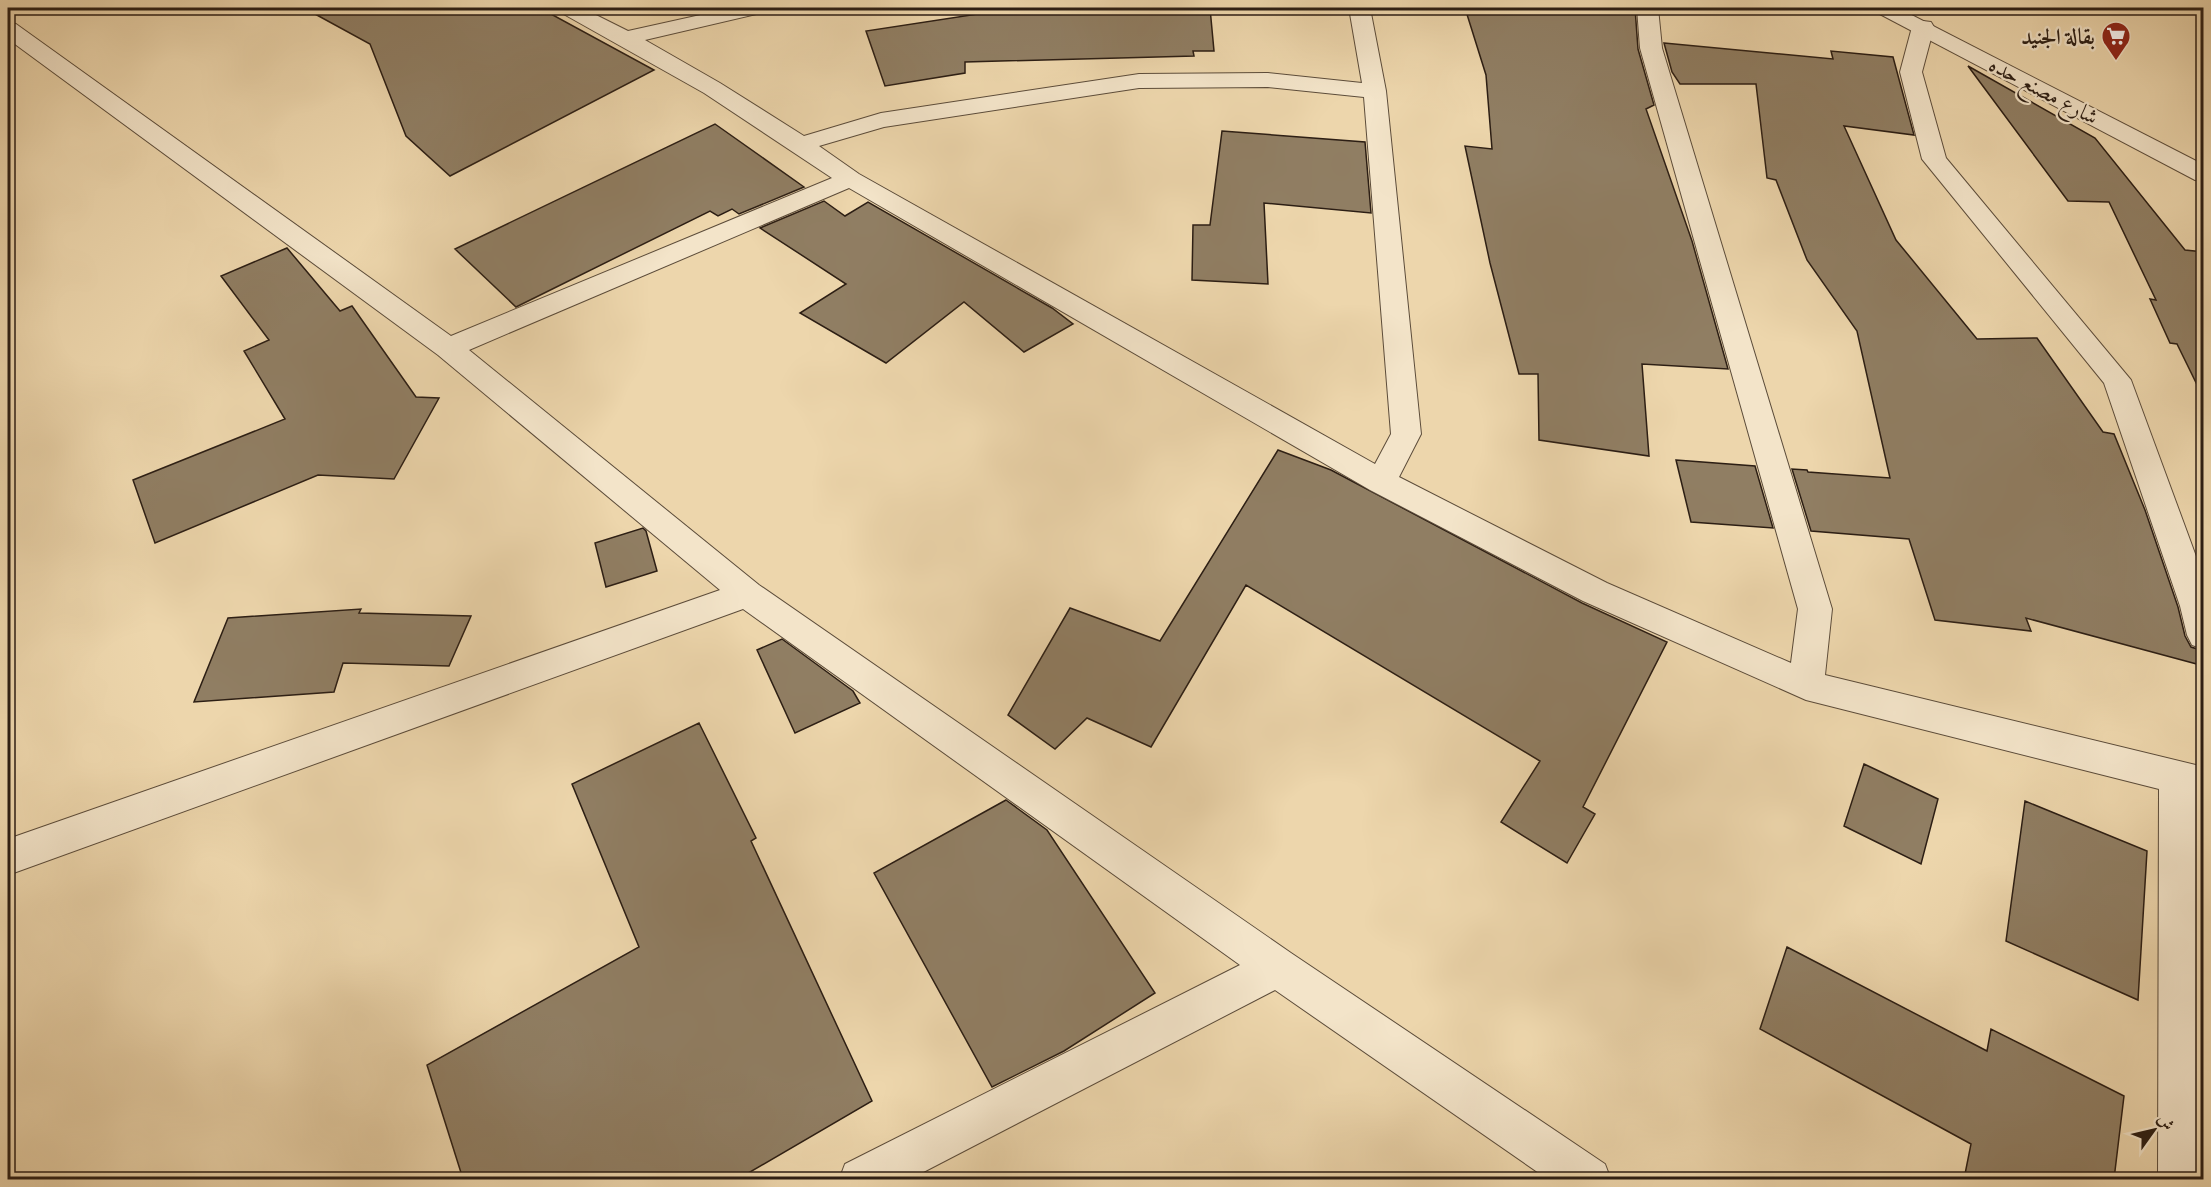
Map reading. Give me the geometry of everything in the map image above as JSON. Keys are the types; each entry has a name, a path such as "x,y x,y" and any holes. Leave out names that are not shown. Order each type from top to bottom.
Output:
{"street":[{"path":"567,8 627,38 802,144 850,179 1381,482 1595,592 1806,685 2190,781 2180,1179"},
{"path":"627,38 758,8"},
{"path":"1360,8 1375,90 1406,434 1381,482"},
{"path":"1648,8 1652,48 1815,609 1806,685"},
{"name":"شارع مصنع حده","path":"1883,8 2204,175"},
{"path":"1923,27 1911,72 1934,159 2117,380 2197,606 2204,635"},
{"path":"8,29 448,348 747,594 1277,967 1589,1179"},
{"path":"802,144 881,120 1139,81 1268,80 1375,90"},
{"path":"448,348 850,179"},
{"path":"8,857 747,594"},
{"path":"861,1179 1277,967"}],"building":[{"path":"304,8 540,8 654,70 450,176 406,136 370,44"},
{"path":"988,8 1210,8 1214,51 1193,51 1194,56 965,62 965,73 885,86 866,31 991,12"},
{"path":"1465,8 1635,8 1638,49 1654,105 1646,109 1692,241 1728,369 1642,364 1649,456 1539,440 1538,374 1519,374 1490,263 1465,146 1492,149 1486,75"},
{"path":"1664,43 1833,59 1831,51 1893,57 1914,135 1844,126 1896,240 1977,339 2037,338 2103,432 2114,434 2145,510 2178,607 2185,636 2191,647 2204,651 2204,666 2026,618 2031,631 1935,620 1909,539 1811,531 1792,469 1890,478 1857,331 1807,260 1776,180 1767,178 1756,84 1680,84 1672,72"},
{"path":"1968,66 2095,138 2185,250 2204,252 2204,399 2177,344 2170,343 2150,299 2156,300 2109,202 2068,201"},
{"path":"715,124 804,187 739,214 732,209 718,216 710,211 516,307 455,249"},
{"path":"1222,131 1365,142 1371,213 1264,203 1268,284 1192,280 1193,225 1210,225"},
{"path":"824,201 845,216 868,202 1052,308 1073,324 1024,352 964,302 886,363 800,313 846,284 760,228"},
{"path":"287,248 340,311 352,306 416,397 439,398 394,479 318,475 155,543 133,480 285,419 244,351 269,340 221,276"},
{"path":"1278,450 1331,470 1582,603 1667,642 1583,807 1595,814 1567,863 1501,822 1540,761 1246,585 1151,747 1087,718 1055,749 1008,715 1070,608 1160,641"},
{"path":"1676,460 1755,466 1773,528 1691,522"},
{"path":"643,528 646,531 657,571 606,587 595,543"},
{"path":"361,609 359,613 471,616 449,666 343,663 334,692 194,702 228,618"},
{"path":"782,639 853,691 860,703 795,733 757,650"},
{"path":"699,723 756,838 751,841 872,1101 738,1179 463,1179 427,1065 639,947 572,784"},
{"path":"1864,764 1938,799 1921,864 1844,826"},
{"path":"1006,800 1047,830 1155,993 1064,1051 992,1087 874,873"},
{"path":"2025,801 2147,851 2138,1000 2006,941"},
{"path":"1787,947 1987,1051 1991,1029 2124,1096 2114,1179 1964,1179 1971,1144 1760,1029"}],"place":[{"name":"بقالة الجنيد","path":"2116,62"}]}
